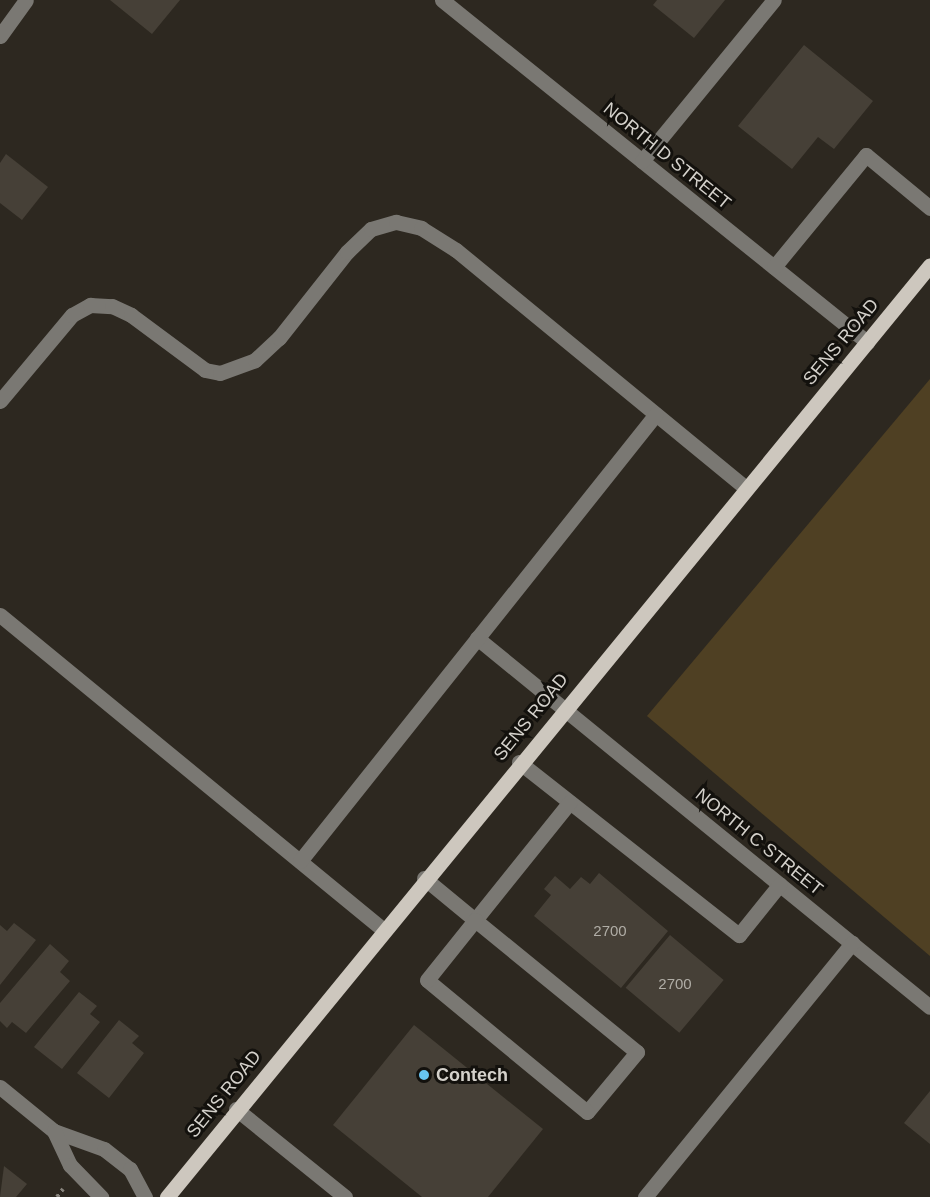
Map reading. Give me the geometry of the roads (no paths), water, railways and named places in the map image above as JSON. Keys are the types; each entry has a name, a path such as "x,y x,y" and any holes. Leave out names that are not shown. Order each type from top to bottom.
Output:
{"main road":[{"name":"SENS ROAD","path":"167,1197 382,928 930,265"}],"street":[{"path":"0,36 26,0"},
{"name":"NORTH D STREET","path":"442,0 867,342"},
{"path":"642,161 774,0"},
{"path":"774,267 867,155 930,208"},
{"path":"0,401 72,315 90,305 112,306 131,315 205,370 220,373 255,360 279,338 346,252 371,229 396,222 421,228 456,250 746,488"},
{"path":"300,861 656,414"},
{"path":"0,615 382,928"},
{"name":"NORTH C STREET","path":"477,638 930,1007"},
{"path":"519,762 739,935 780,884"},
{"path":"424,878 475,920 637,1052 587,1112 427,980 475,920 570,802"},
{"path":"645,1197 852,943"},
{"path":"0,1088 54,1131 104,1149 130,1169 145,1197"},
{"path":"236,1109 345,1197"},
{"path":"54,1131 70,1165 101,1197"}],"place":[{"name":"Contech","path":"424,1075"}]}
